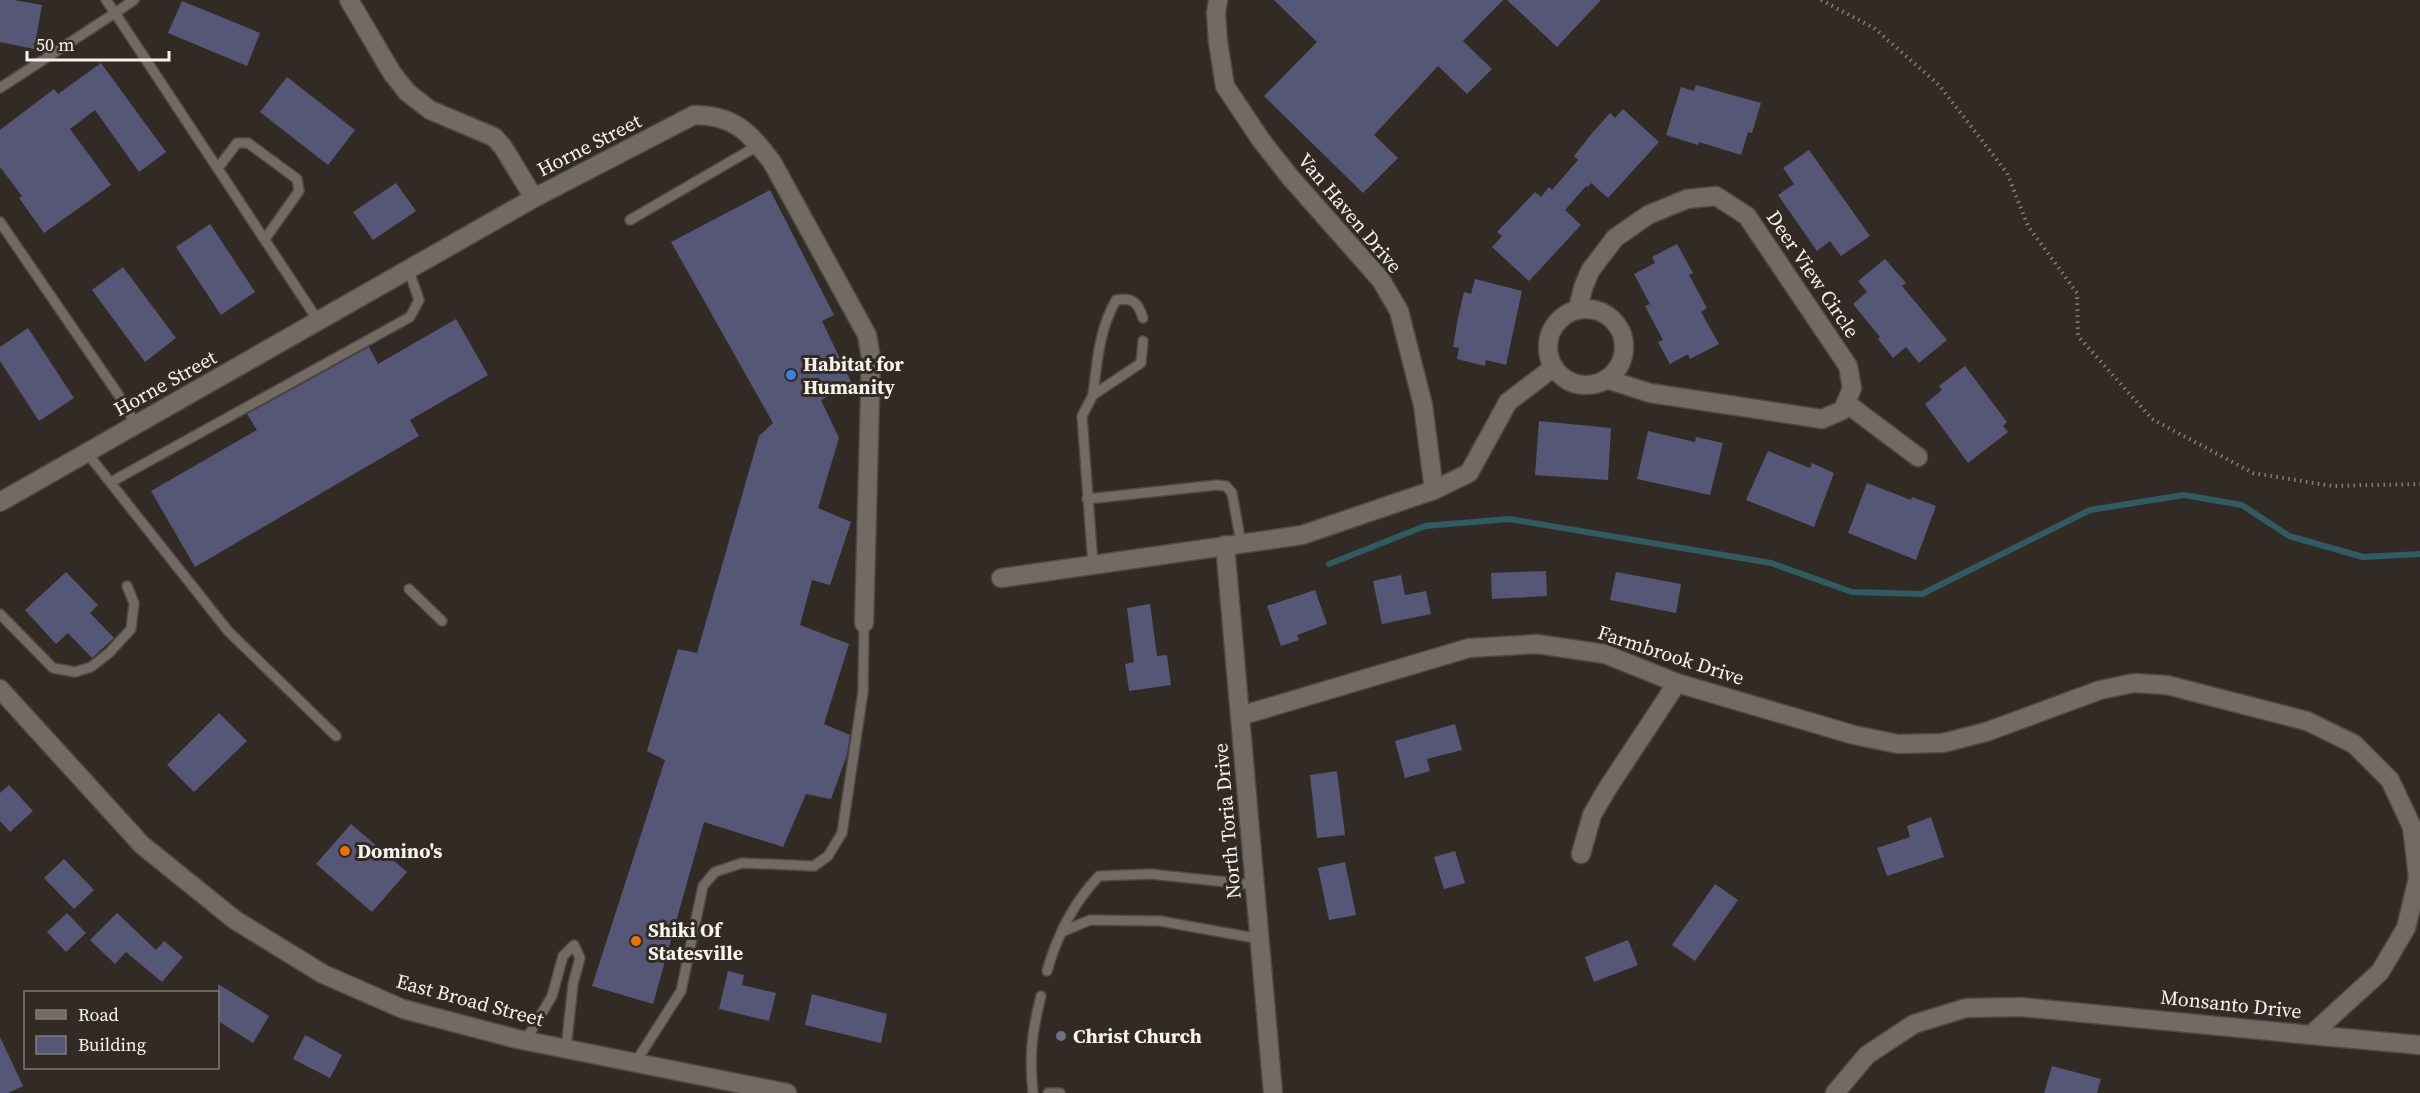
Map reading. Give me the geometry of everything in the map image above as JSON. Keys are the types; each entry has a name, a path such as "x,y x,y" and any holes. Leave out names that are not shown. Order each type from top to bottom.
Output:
{"street":[{"path":"348,0 406,92 430,110 494,137 503,147 534,198"},
{"name":"Van Haven Drive","path":"1218,0 1216,13 1218,42 1225,86 1261,140 1290,177 1381,280 1399,311 1423,405 1434,489"},
{"name":"Horne Street","path":"0,502 534,198 694,115 714,115 731,122 759,145 772,162 867,335 871,358 864,622"},
{"name":"Deer View Circle","path":"1578,309 1590,271 1615,238 1648,215 1687,199 1716,196 1747,216 1848,366 1852,388 1846,403"},
{"path":"1578,309 1593,309 1607,315 1618,326 1623,340 1623,355 1617,368 1606,379 1593,384 1578,384 1564,378 1554,367 1548,354 1548,339 1554,325 1565,315 1578,309"},
{"path":"1001,578 1302,535 1434,489 1469,473 1508,402 1554,367"},
{"path":"1606,379 1650,393 1822,419 1843,410 1846,403 1918,458"},
{"name":"North Toria Drive","path":"1233,544 1240,716 1273,1093"},
{"name":"Farmbrook Drive","path":"1240,716 1469,648 1537,644 1605,654 1677,683 1854,735 1898,744 1943,742 1986,732 2051,708"},
{"path":"1581,854 1592,815 1677,683"},
{"name":"Monsanto Drive","path":"1835,1093 1868,1055 1914,1024 1966,1008 2021,1007 2311,1035 2380,972 2406,928 2418,878 2412,827 2390,780 2354,744 2307,721 2167,685 2134,683 2100,690 2051,708"},
{"name":"East Broad Street","path":"0,689 142,845 235,920 323,974 403,1009 526,1040 787,1093"},
{"path":"2311,1035 2420,1045"}],"lane":[{"path":"106,0 319,322"},
{"path":"0,88 134,0"},
{"path":"218,168 237,143 248,143 297,179 299,190 265,239"},
{"path":"630,220 759,145"},
{"path":"0,222 120,397 136,425"},
{"path":"111,483 410,317 419,300 409,271"},
{"path":"1093,565 1082,416 1093,395 1100,340 1106,317 1116,300 1127,298 1135,301 1140,306 1143,318"},
{"path":"1093,395 1141,363 1143,341"},
{"path":"87,453 228,631 336,736"},
{"path":"1087,499 1217,485 1226,486 1232,493 1233,544"},
{"path":"0,614 53,668 75,672 91,667 109,653 131,629 134,603 127,586"},
{"path":"409,589 442,621"},
{"path":"635,1063 681,991 703,886 715,872 742,863 814,866 828,856 842,833 863,692 864,622"},
{"path":"1047,970 1056,942 1064,931 1071,913 1099,876 1150,874 1255,885"},
{"path":"1064,931 1090,920 1160,921 1260,939"},
{"path":"526,1040 552,996 563,956 574,945 580,958 573,984 566,1048"},
{"path":"1033,1093 1030,1065 1032,1032 1041,996"},
{"path":"1048,1093 1060,1093"}],"path":[{"path":"1821,0 1874,28 1939,85 2007,173 2028,226 2077,293 2078,336 2152,419 2253,473 2332,486 2420,484"}],"building":[{"path":"0,0 42,5 34,49 0,42"},
{"path":"1274,0 1503,0 1463,41 1492,69 1467,94 1438,66 1374,135 1398,158 1363,193 1264,96 1317,42"},
{"path":"1507,0 1601,0 1557,47"},
{"path":"182,1 260,33 247,66 168,33"},
{"path":"101,63 166,152 139,172 95,110 70,129 111,185 44,233 19,198 22,196 0,167 0,130 54,89 58,94"},
{"path":"287,77 355,130 328,165 260,112"},
{"path":"1696,85 1761,103 1752,133 1748,132 1741,155 1666,135 1681,87 1694,91"},
{"path":"1623,109 1659,142 1608,198 1591,183 1588,187 1586,186 1565,210 1581,225 1529,281 1492,247 1502,236 1497,232 1535,192 1541,197 1549,187 1552,190 1578,160 1574,156 1593,132 1610,113 1615,118"},
{"path":"1809,150 1870,236 1841,256 1830,241 1817,251 1778,195 1794,184 1783,168"},
{"path":"396,183 416,211 373,240 353,212"},
{"path":"770,190 834,315 822,321 852,384 821,400 839,438 818,508 851,522 830,585 812,580 800,625 849,644 824,724 850,735 847,755 831,799 806,794 783,847 704,822 653,1004 592,986 665,760 647,751 678,649 697,653 759,436 773,423 671,242"},
{"path":"210,224 255,292 221,315 176,247"},
{"path":"1677,244 1693,273 1689,275 1707,308 1701,312 1719,344 1690,359 1688,354 1670,364 1658,342 1663,340 1645,306 1650,304 1634,274 1655,263 1652,257"},
{"path":"1885,259 1906,283 1902,286 1947,340 1919,363 1906,347 1893,358 1878,339 1880,337 1853,304 1867,292 1858,281"},
{"path":"123,267 176,338 145,362 92,290"},
{"path":"1475,279 1522,291 1506,365 1486,360 1485,366 1457,359 1459,348 1453,347 1458,318 1464,292 1471,294"},
{"path":"456,319 488,375 410,420 419,436 195,567 151,491 257,430 247,414 369,347 378,364"},
{"path":"28,328 74,398 39,421 0,361 0,347"},
{"path":"1965,366 2007,422 2003,426 2008,432 1968,463 1925,404 1942,390 1939,386"},
{"path":"1539,421 1611,428 1608,480 1535,475"},
{"path":"1648,431 1695,442 1696,437 1723,443 1710,495 1637,479"},
{"path":"1768,451 1810,468 1812,463 1834,473 1814,527 1746,500"},
{"path":"1867,483 1911,500 1912,497 1936,506 1916,560 1848,533"},
{"path":"1546,571 1547,596 1492,599 1491,573"},
{"path":"66,572 98,605 90,613 114,638 92,658 68,633 56,644 25,610"},
{"path":"1616,572 1681,584 1676,613 1610,600"},
{"path":"1401,575 1405,595 1426,591 1431,614 1382,624 1373,581"},
{"path":"1315,590 1327,624 1297,635 1299,640 1281,646 1267,606"},
{"path":"1150,604 1157,656 1167,655 1171,685 1129,691 1125,664 1134,662 1127,608"},
{"path":"219,713 247,741 194,792 167,765"},
{"path":"1455,724 1462,750 1427,759 1430,771 1405,778 1395,741"},
{"path":"1337,771 1345,835 1317,838 1310,775"},
{"path":"9,785 33,811 10,832 0,821 0,793"},
{"path":"1931,817 1944,857 1887,876 1877,848 1910,837 1907,826"},
{"path":"351,824 407,872 372,912 316,864"},
{"path":"1455,851 1465,883 1444,889 1434,857"},
{"path":"64,859 94,890 74,909 44,878"},
{"path":"1345,862 1356,915 1329,920 1318,868"},
{"path":"1715,884 1738,900 1695,961 1672,945"},
{"path":"67,913 86,933 66,952 47,932"},
{"path":"117,913 156,950 164,941 183,957 162,982 126,952 115,964 90,940"},
{"path":"1628,940 1638,965 1594,982 1585,957"},
{"path":"728,971 744,975 742,985 776,993 769,1021 719,1009"},
{"path":"218,984 269,1016 253,1043 219,1022"},
{"path":"812,994 887,1014 881,1043 805,1025"},
{"path":"305,1035 342,1055 330,1078 293,1059"},
{"path":"0,1037 23,1086 8,1093 0,1093"},
{"path":"2052,1066 2101,1079 2097,1093 2044,1093"}],"waterway":[{"path":"1329,564 1425,526 1509,519 1771,563 1852,592 1922,594 2090,510 2184,495 2242,505 2289,536 2363,557 2420,554"}],"place":[{"name":"Habitat for Humanity","path":"791,375"},
{"name":"Domino's","path":"345,851"},
{"name":"Shiki Of Statesville","path":"636,941"},
{"name":"Christ Church","path":"1061,1036"}]}
